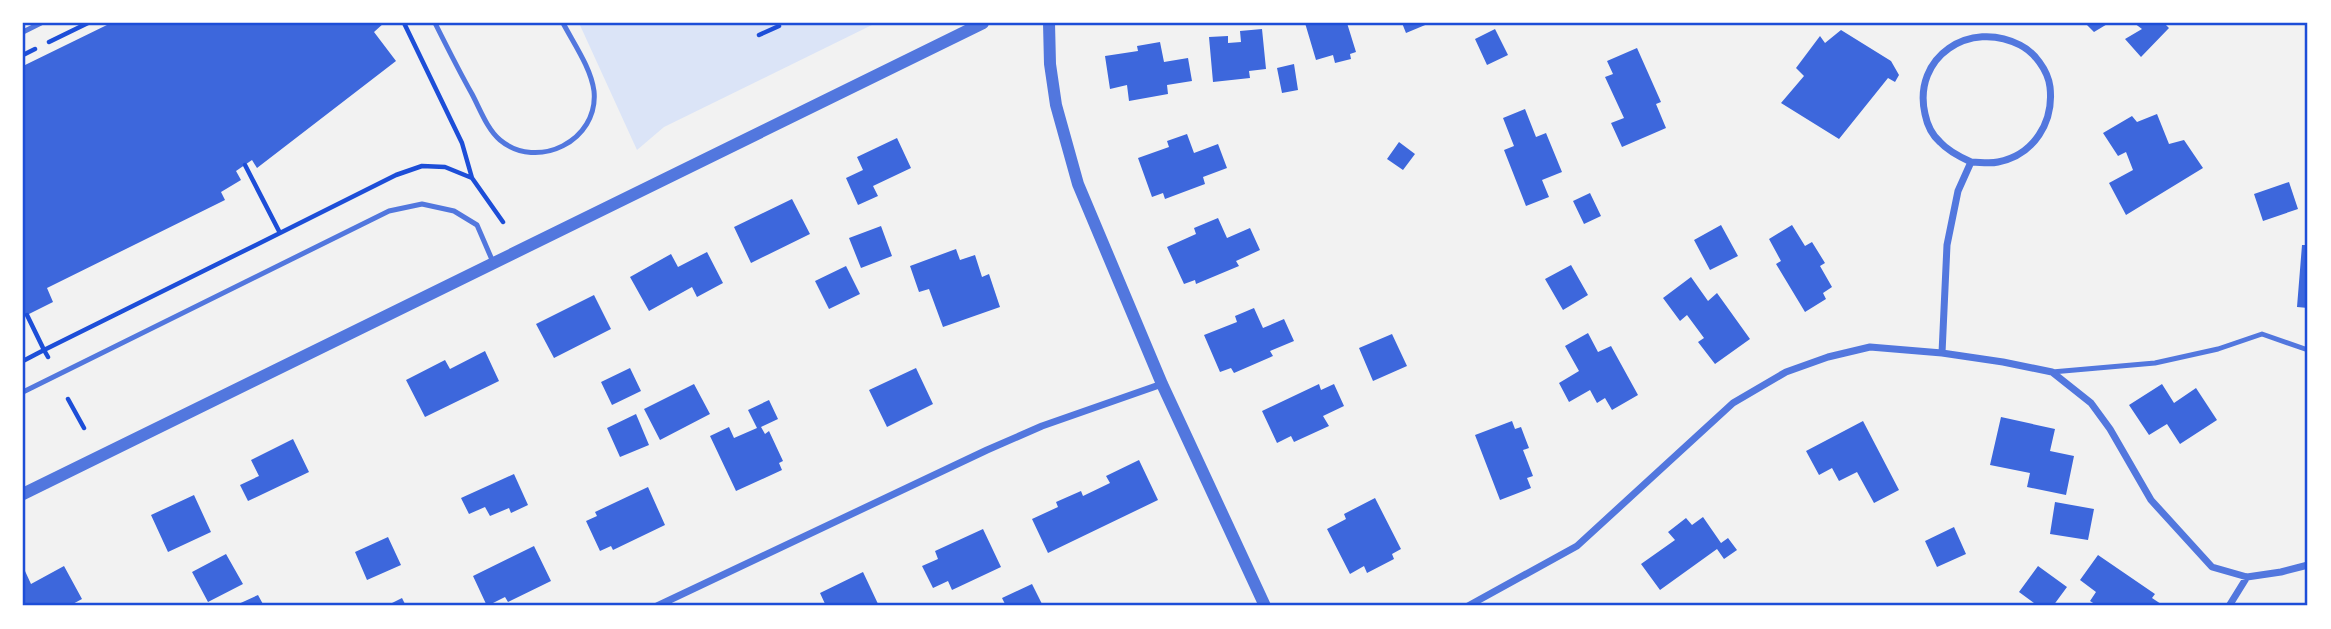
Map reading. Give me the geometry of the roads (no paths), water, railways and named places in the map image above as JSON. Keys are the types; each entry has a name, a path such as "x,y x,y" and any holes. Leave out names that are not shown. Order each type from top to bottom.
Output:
{"street":[{"path":"23,494 983,23"},
{"path":"1049,23 1050,64 1056,105 1078,184 1162,384 1265,606"},
{"path":"1987,35 2008,38 2026,48 2041,64 2049,83 2051,105 2046,125 2034,143 2017,156 1996,163 1971,162 1955,155 1938,141 1927,123 1923,103 1925,82 1933,63 1948,48 1966,38 1987,35"},
{"path":"1942,353 1947,245 1958,191 1971,162"},
{"path":"1468,606 1577,547 1733,403 1786,372 1828,357 1870,347 1942,353 2052,372 2091,403 2110,429 2151,500 2212,567 2247,577 2308,565"},
{"path":"657,606 987,450 1042,426 1162,384"},
{"path":"2229,606 2247,577"}],"lane":[{"path":"23,32 41,23"},
{"path":"435,23 487,124 499,140 516,149 535,154 554,151 571,142 584,128 592,111 594,92 589,73 563,23"},
{"path":"23,392 389,211 422,204 454,211 477,225 493,262"},
{"path":"2052,372 2155,363 2218,349 2262,334 2308,350"}]}
